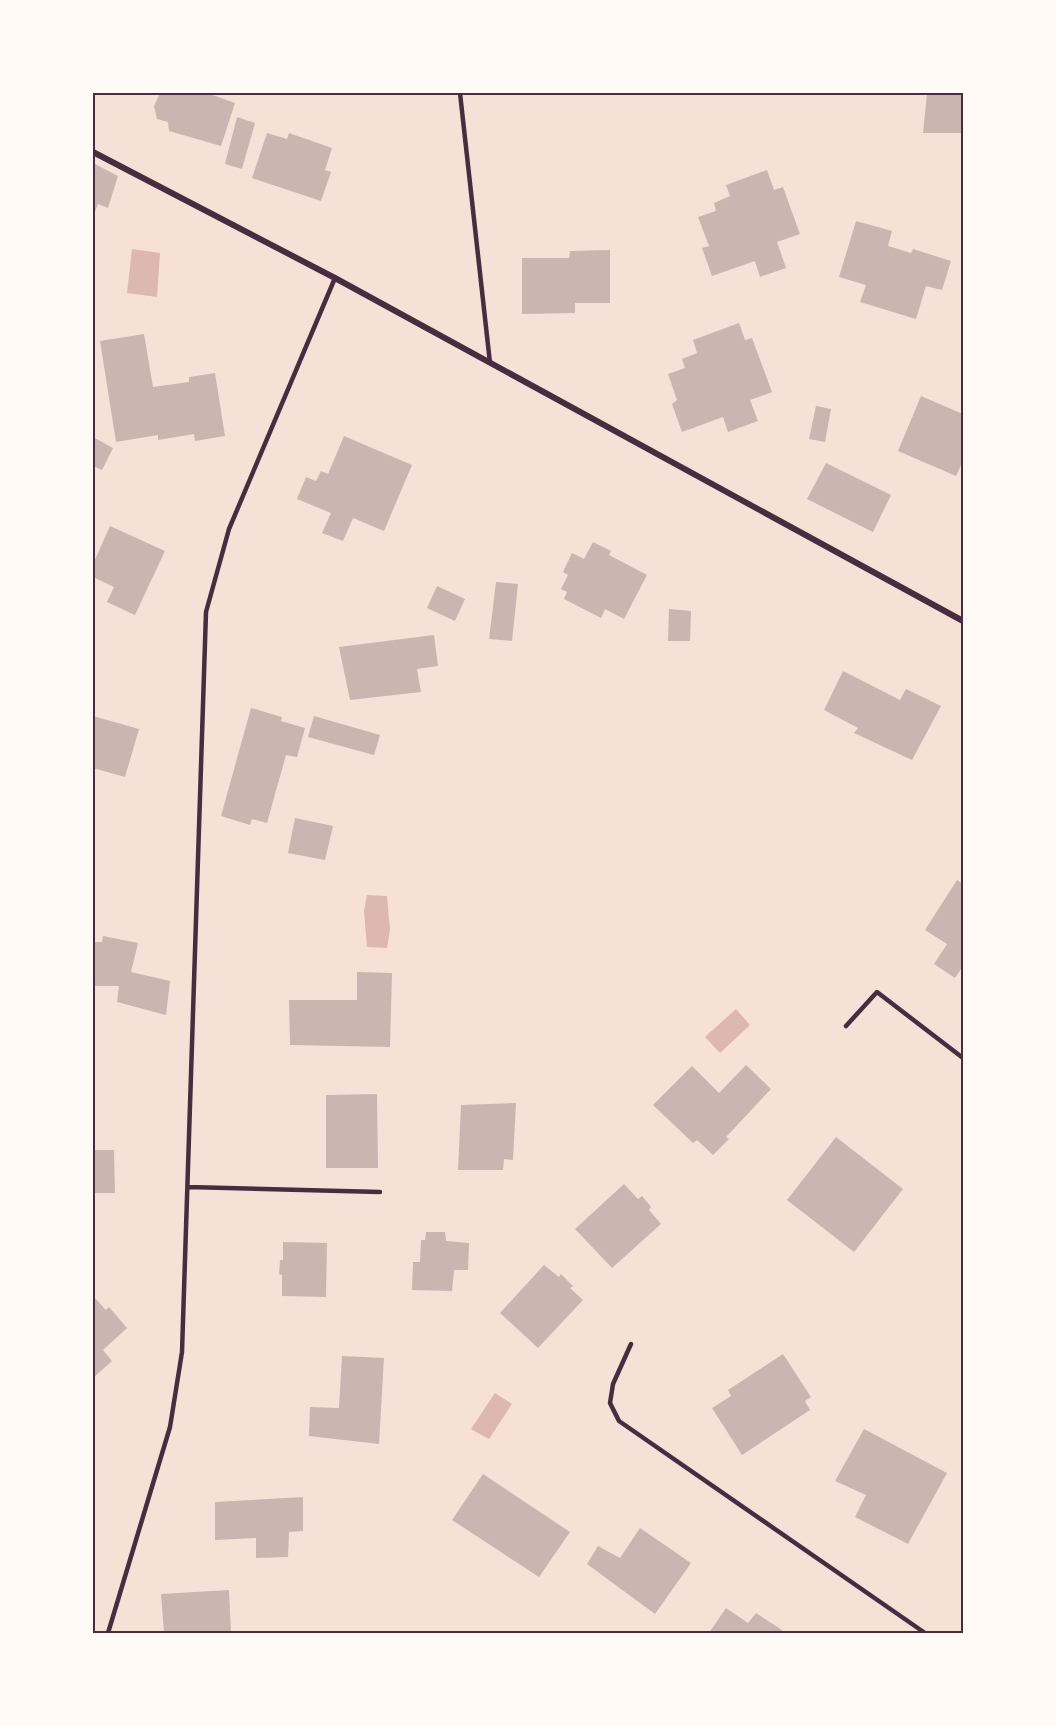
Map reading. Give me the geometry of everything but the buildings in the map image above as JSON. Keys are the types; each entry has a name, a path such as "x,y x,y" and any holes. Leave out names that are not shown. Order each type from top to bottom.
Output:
{"street":[{"path":"93,152 335,278 963,621"}],"lane":[{"path":"460,93 490,363"},
{"path":"108,1633 170,1426 182,1352 206,612 229,529 335,278"},
{"path":"846,1026 877,992 963,1058"},
{"path":"188,1187 380,1192"},
{"path":"632,1344 614,1384 610,1403 619,1421 925,1633"}],"shaded area":[{"path":"132,249 160,253 157,297 127,293"},
{"path":"367,895 387,896 390,930 387,948 367,947 364,911"},
{"path":"736,1009 750,1025 720,1053 705,1037"},
{"path":"495,1393 512,1404 489,1439 471,1429"}]}
